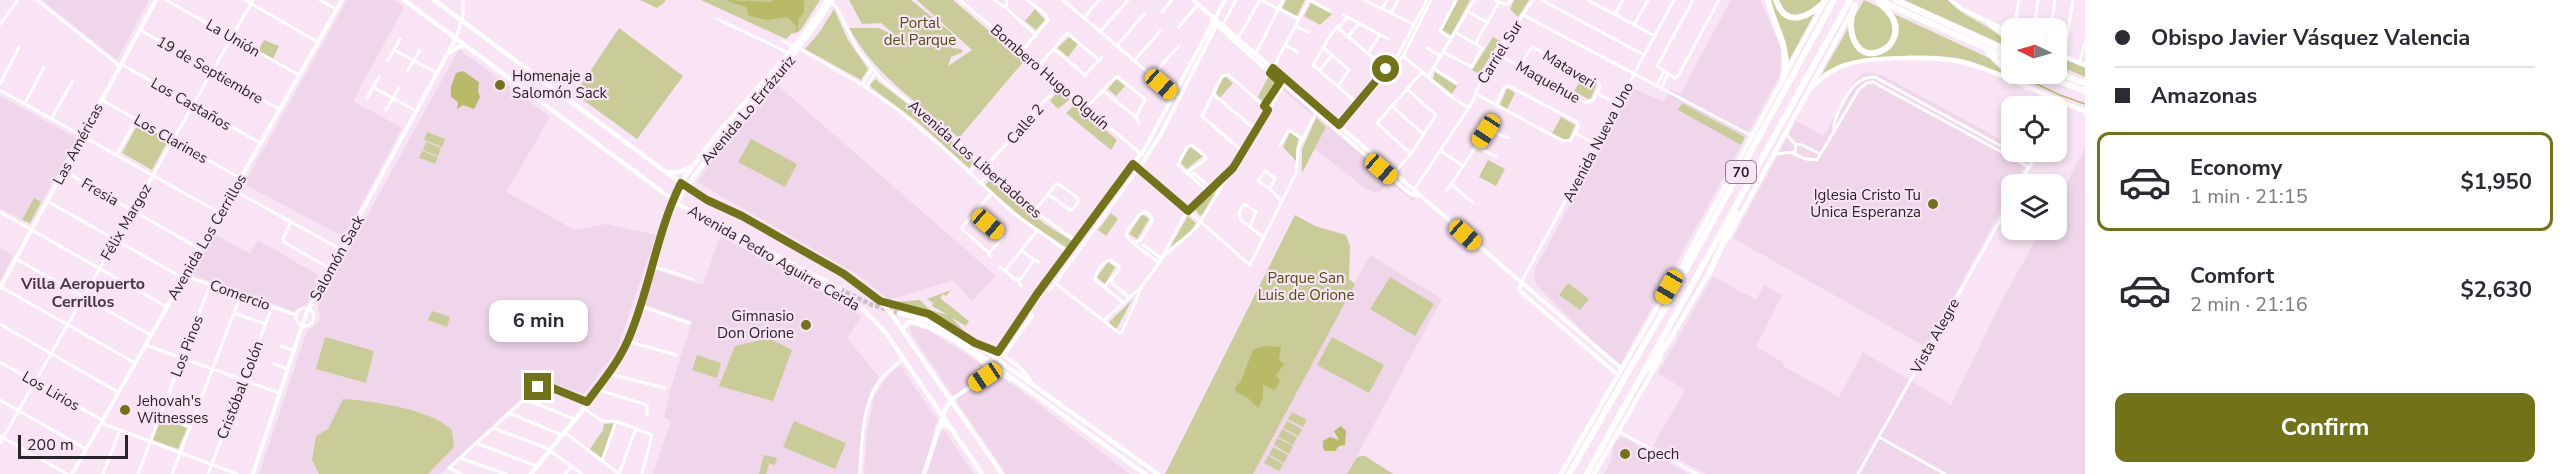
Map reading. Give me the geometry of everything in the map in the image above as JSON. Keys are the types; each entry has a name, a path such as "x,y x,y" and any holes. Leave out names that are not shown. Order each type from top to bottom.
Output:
{"highway":[{"path":"1768,0 1786,51 1783,79"},
{"path":"1776,0 1782,12 1797,17 1812,13 1826,0"},
{"name":"70","path":"1569,474 1660,317 1834,0"},
{"path":"1854,2 1850,26 1853,40 1864,50 1881,51 1893,42 1896,26 1892,15 1876,0"},
{"path":"1876,0 2001,55"},
{"path":"1896,0 2001,47"},
{"name":"70","path":"1587,474 1854,2"},
{"path":"1989,22 2001,32"},
{"path":"1978,45 1995,57 2026,87"},
{"path":"2067,77 2085,83"},
{"path":"2066,84 2085,91"},
{"path":"1709,273 1744,193"},
{"path":"1660,317 1689,254"},
{"path":"1632,391 1673,335"}],"main road":[{"name":"Avenida Pedro Aguirre Cerda","path":"404,0 675,200 704,219 858,306 879,325 982,474"},
{"name":"Avenida Pedro Aguirre Cerda","path":"434,0 683,185 844,274 880,301 902,329 1002,474"},
{"path":"1561,474 1689,254 1826,0"},
{"name":"Avenida Lo Errázuriz","path":"683,185 797,47 830,1"},
{"path":"1594,474 1776,154 1854,2"},
{"name":"Avenida Lo Errázuriz","path":"531,474 608,373 627,341 665,220 692,167 740,106 797,47"},
{"path":"1809,90 1828,73 1851,63 1936,59 1970,64 2046,96"},
{"path":"2067,105 2085,111"},
{"path":"666,172 680,172 692,167"},
{"path":"704,219 734,232 840,289"},
{"path":"880,301 929,314 975,343 1158,474"},
{"path":"899,313 925,320 944,329 1145,474"},
{"path":"902,329 909,321 928,326 1030,391"},
{"path":"985,377 987,365"},
{"path":"924,474 942,416 951,401 985,377 998,372"},
{"path":"938,428 943,425 949,426"}],"street":[{"path":"0,24 18,0"},
{"name":"Los Castaños","path":"37,0 121,65 260,143"},
{"name":"Las Américas","path":"0,287 156,0"},
{"name":"La Unión","path":"166,0 299,75"},
{"path":"244,0 252,2 318,42"},
{"path":"320,0 336,9"},
{"name":"Avenida Los Cerrillos","path":"72,474 342,0"},
{"name":"Salomón Sack","path":"252,474 293,350 309,310 456,38 462,20 463,0"},
{"name":"Bombero Hugo Olguín","path":"960,0 1141,154"},
{"path":"994,0 1036,34"},
{"path":"1005,7 1007,0"},
{"path":"1021,52 1048,18 1029,0"},
{"path":"1063,0 1176,97"},
{"path":"1067,4 1070,0"},
{"path":"1084,18 1099,0"},
{"path":"1100,32 1128,0"},
{"path":"1162,12 1172,0"},
{"path":"1193,0 1215,19 1234,42 1316,113 1412,192 1420,196 1622,369"},
{"path":"1050,290 1161,134 1176,97 1225,0"},
{"path":"1223,24 1236,0"},
{"path":"1234,42 1239,38 1261,0 1299,19"},
{"path":"1256,53 1283,0"},
{"path":"1270,73 1309,0 1330,11"},
{"path":"1364,0 1416,26"},
{"path":"1382,9 1387,0"},
{"path":"1391,13 1398,0"},
{"path":"1335,129 1401,54 1429,0"},
{"path":"1451,39 1440,31 1456,0"},
{"path":"1428,77 1474,0"},
{"path":"1475,44 1488,23 1497,1 1508,5 1512,0"},
{"name":"Carriel Sur","path":"1412,192 1469,108 1483,74 1533,0"},
{"path":"1542,0 1644,55"},
{"path":"1588,0 1597,2 1615,15 1655,36"},
{"path":"1615,15 1623,0"},
{"path":"1634,25 1647,0"},
{"name":"Avenida Nueva Uno","path":"1521,283 1674,0"},
{"path":"1693,0 1657,65 1675,78 1719,0"},
{"path":"1951,0 1962,9 2001,27"},
{"path":"2016,18 2019,0"},
{"path":"2035,18 2038,0"},
{"path":"2052,18 2055,0"},
{"path":"2067,37 2073,0"},
{"name":"Avenida Los Libertadores","path":"830,1 837,8 854,44 875,73 954,138 990,174 1034,212 1076,241"},
{"name":"Félix Margoz","path":"0,443 252,2"},
{"path":"1179,27 1198,4"},
{"path":"1467,12 1488,23"},
{"path":"1117,46 1144,14"},
{"path":"1523,15 1754,137"},
{"path":"1358,103 1311,64 1346,17 1388,39"},
{"path":"717,19 789,53"},
{"path":"1215,19 1394,173 1412,192"},
{"path":"1348,37 1359,24"},
{"path":"1295,26 1308,32"},
{"path":"1337,27 1387,70"},
{"name":"19 de Septiembre","path":"140,30 279,109"},
{"path":"1134,61 1161,30"},
{"path":"1427,48 1472,67 1482,48 1455,32"},
{"path":"1038,67 1054,48 1067,33 1100,59 1086,75 1054,48"},
{"path":"1368,53 1379,36"},
{"path":"388,60 400,39"},
{"name":"Avenida Los Libertadores","path":"782,40 864,86 920,127 991,194 1037,231 1068,252"},
{"path":"2079,63 2085,42"},
{"path":"1285,45 1298,52"},
{"path":"448,54 455,48 466,46"},
{"path":"1152,76 1179,46"},
{"path":"0,84 18,47"},
{"path":"1323,47 1349,70 1338,86"},
{"name":"Mataveri","path":"1519,67 1529,48 1532,48 1599,84 1597,93 1618,105"},
{"path":"394,50 438,74"},
{"path":"408,70 420,50"},
{"path":"1401,54 1453,99 1469,108"},
{"name":"Maquehue","path":"1497,54 1586,103 1591,102 1597,93"},
{"path":"1320,70 1332,55"},
{"path":"2067,57 2085,65"},
{"path":"25,104 44,67"},
{"path":"1434,68 1456,83"},
{"path":"864,86 872,69"},
{"path":"1411,154 1377,122 1422,72"},
{"path":"1656,86 1664,72"},
{"path":"864,86 875,73"},
{"path":"1243,152 1202,116 1222,76 1226,74 1268,110"},
{"path":"1661,88 1668,74"},
{"path":"367,98 379,76"},
{"path":"1086,108 1114,77 1119,77 1145,99 1136,117"},
{"path":"1834,129 1835,121 1853,88 1865,78 1880,79 2032,163 2025,174"},
{"path":"52,118 72,82"},
{"path":"1264,106 1282,83"},
{"path":"1160,261 1188,237 1200,222 1282,83"},
{"path":"1776,154 1792,153 1806,159 1817,160 1858,90 1867,83 1879,84 2029,167"},
{"name":"Calle 2","path":"990,162 1059,85"},
{"path":"1476,94 1496,105 1563,141 1570,141 1578,127 1577,122 1509,86 1504,88 1496,105"},
{"path":"373,87 418,112"},
{"path":"386,110 399,88"},
{"path":"1853,88 1858,90"},
{"path":"1394,173 1411,154 1436,115 1407,89"},
{"path":"0,90 220,213"},
{"path":"1102,90 1136,117 1139,123"},
{"path":"1213,94 1256,130"},
{"path":"998,352 1068,252 1141,154 1176,97"},
{"name":"Los Clarines","path":"102,100 240,178"},
{"path":"1392,106 1424,135"},
{"path":"1133,164 1250,265 1297,171 1298,149 1316,113"},
{"path":"117,154 137,119"},
{"path":"1447,190 1489,129 1508,138"},
{"path":"1280,145 1289,130 1302,139"},
{"path":"1575,133 1597,145"},
{"path":"1786,134 1795,144 1796,149 1792,153"},
{"path":"1186,173 1206,158 1190,144 1178,165 1186,173 1207,191"},
{"path":"1795,144 1803,145 1820,154"},
{"path":"1476,146 1496,157"},
{"path":"1441,151 1463,166"},
{"path":"969,173 983,159 990,162 992,167 990,174 979,183"},
{"path":"1195,167 1195,174"},
{"path":"1103,321 1142,286 1160,261 1188,211 1233,168"},
{"name":"Fresia","path":"64,171 200,249"},
{"path":"1270,189 1275,177 1268,171 1263,171 1258,181 1270,189 1282,202"},
{"path":"1186,173 1195,174 1212,188"},
{"path":"1034,212 1048,194 1057,183 1078,198 1078,202 1070,210 1048,194"},
{"path":"1451,184 1473,203"},
{"path":"233,190 342,250"},
{"path":"962,229 991,194"},
{"name":"Comercio","path":"47,201 184,277 296,315"},
{"path":"1250,226 1256,212 1244,204 1238,215 1250,226 1264,238"},
{"path":"0,212 167,307"},
{"path":"975,212 1007,239"},
{"path":"1135,245 1142,239 1152,220 1150,215 1143,212 1126,232 1127,238 1135,245 1160,261"},
{"name":"Vista Alegre","path":"1858,474 2001,219"},
{"path":"291,222 283,240 331,269"},
{"path":"957,227 962,229 991,258"},
{"path":"1006,269 1037,231"},
{"path":"988,253 1002,237"},
{"path":"1142,239 1143,245 1160,261"},
{"path":"1135,245 1143,245"},
{"path":"1021,250 1039,262"},
{"path":"16,259 151,335"},
{"path":"1018,280 1034,260"},
{"path":"1106,288 1119,267 1112,260 1107,260 1095,276 1097,282 1124,303"},
{"path":"651,266 692,279"},
{"path":"1000,267 1006,269 1021,286"},
{"path":"1113,279 1113,284"},
{"path":"1055,283 1119,333 1122,332 1142,286"},
{"path":"1521,283 1519,290 1618,375"},
{"path":"1113,284 1130,298"},
{"path":"1106,288 1113,284"},
{"name":"Los Pinos","path":"138,474 210,285"},
{"path":"0,287 135,363"},
{"path":"172,474 241,296"},
{"path":"639,306 689,323"},
{"name":"Cristóbal Colón","path":"208,474 272,307"},
{"path":"301,309 309,310 313,315 313,321 309,325 302,326 296,321 296,315 301,309"},
{"path":"1003,356 1032,316 1028,310"},
{"path":"234,313 265,324"},
{"path":"0,324 118,392"},
{"path":"627,341 675,355"},
{"path":"975,343 998,352 1024,372 1032,385"},
{"path":"145,344 279,393"},
{"path":"281,346 293,350"},
{"path":"1591,352 1595,346"},
{"path":"860,474 864,428 870,400 880,381 903,359"},
{"name":"Los Lirios","path":"0,362 101,422 237,474"},
{"path":"274,364 287,369"},
{"path":"608,373 664,388"},
{"path":"461,474 449,469 543,385 587,402"},
{"path":"596,389 647,405 647,415"},
{"path":"525,399 574,419"},
{"path":"0,400 86,449"},
{"path":"583,407 602,421 616,421 652,435 642,474"},
{"path":"509,413 563,433 619,474 636,428"},
{"path":"160,415 190,427"},
{"path":"602,461 616,421"},
{"path":"493,428 549,451 582,474"},
{"path":"103,474 120,430"},
{"path":"1618,431 1697,474"},
{"path":"2,437 67,474"},
{"path":"1879,437 1945,474"},
{"path":"476,443 537,466"},
{"path":"460,458 506,474"},
{"path":"565,474 571,466"}],"shaded area":[{"path":"42,0 149,0 117,60"},
{"path":"347,0 394,0 404,7 353,101 402,128 344,237 244,184"},
{"path":"725,0 771,2 772,0 804,0 804,13 799,18 798,27 787,17 768,20 749,16 746,7"},
{"path":"1731,0 1760,0 1781,48 1780,75 1619,367 1536,285 1534,271 1632,88 1664,102 1670,89 1681,93"},
{"path":"459,49 550,117 506,192 575,230 606,224 656,235 617,350 584,394 541,380 440,474 259,474 307,331 319,322 320,313 317,307"},
{"path":"463,71 479,82 480,97 474,109 463,105 457,109 458,102 451,97 451,87 456,73"},
{"path":"1272,72 1416,197 1413,201 1390,182 1378,193 1366,189 1315,149 1326,127 1268,77"},
{"path":"1862,74 1882,75 2001,140 2001,162 2028,162 2021,174 2001,174 2001,210 1926,347 1733,238 1796,121 1824,136 1854,81"},
{"path":"776,84 996,276 972,301 953,280 889,300 860,276 697,182 735,131"},
{"path":"0,96 77,138 30,224 0,208"},
{"path":"2085,148 2085,474 1706,474 1653,446 1685,390 1658,373 1713,276 1756,300 1764,285 1782,295 1756,347 1784,363 1783,366 1839,397 1863,352 1951,405 2004,297 2035,240 2067,240 2067,182"},
{"path":"214,234 250,254 258,240 318,275 314,282 317,284 306,305 293,311 192,275"},
{"path":"720,236 844,304 861,317 847,338 879,377 871,390 863,419 857,474 653,474 671,421 664,417 692,321 645,305 656,270 703,285"},
{"path":"0,248 13,256 0,281"},
{"path":"1370,255 1442,299 1347,474 1252,474"},
{"path":"910,325 928,330 1005,379 1130,474 1006,474 912,335"},
{"path":"1264,346 1281,347 1279,360 1284,364 1276,376 1280,381 1275,390 1263,385 1263,398 1258,408 1248,398 1236,392 1235,387 1241,381 1253,350"},
{"path":"900,365 937,420 922,474 864,474 867,432 874,396 888,376"},
{"path":"1341,426 1346,431 1345,445 1339,446 1335,451 1325,451 1323,441 1330,437 1339,440 1334,431"},
{"path":"944,430 974,474 926,474 937,433"},
{"path":"1621,437 1689,474 1604,474 1612,459 1612,450 1616,441"}],"green space":[{"path":"640,0 664,0 666,1 657,8"},
{"path":"701,0 820,0 800,31 791,34 786,39"},
{"name":"Portal del Parque","path":"849,0 911,0 953,34 949,39 952,48 961,49 963,52 951,57 948,66 972,50 917,0 953,0 1024,61 959,138 899,88 872,61 849,28 878,28 895,35 881,23 862,24"},
{"path":"1286,0 1305,0 1297,16 1282,8"},
{"path":"1458,0 1470,0 1451,35 1442,30"},
{"path":"1514,0 1529,0 1518,17 1510,9"},
{"path":"1770,0 1822,0 1789,60 1785,41"},
{"path":"1864,0 1989,58 2001,70 2001,75 1963,59 1911,56 1870,59 1835,68 1822,74"},
{"path":"1904,0 1948,0 1963,13 1996,33 2001,37 2001,44"},
{"path":"1311,3 1332,14 1320,25 1304,16"},
{"path":"834,9 848,40 868,69 861,80 805,49 819,33"},
{"path":"1035,9 1045,20 1036,30 1025,21"},
{"path":"619,28 683,76 637,139 575,94"},
{"path":"1069,37 1078,44 1068,57 1057,48"},
{"path":"1493,37 1500,41 1479,74 1472,70"},
{"path":"264,40 279,46 273,59 258,51"},
{"path":"2067,61 2085,68 2085,77 2067,69"},
{"path":"1435,72 1457,86 1452,94 1433,79"},
{"path":"1583,76 1597,83 1591,98 1588,99 1574,91"},
{"path":"1226,77 1233,83 1220,98 1216,93 1223,78"},
{"path":"1268,77 1276,83 1265,103 1258,97"},
{"path":"875,79 927,119 975,162 969,168 919,123 872,88 870,85"},
{"path":"1116,79 1125,86 1116,96 1108,89"},
{"path":"1507,88 1515,93 1507,109 1500,105"},
{"path":"1059,90 1070,99 1058,109 1050,101"},
{"path":"1682,103 1745,137 1741,145 1678,110"},
{"path":"1075,104 1117,140 1111,150 1066,113"},
{"path":"1561,117 1575,125 1569,139 1565,140 1552,133"},
{"path":"1316,118 1326,127 1302,173 1302,149"},
{"path":"139,122 169,139 152,170 122,153"},
{"path":"427,132 445,139 442,147 424,140"},
{"path":"1290,132 1299,138 1296,161 1283,147"},
{"path":"751,139 797,164 785,187 738,162"},
{"path":"426,142 441,148 438,156 423,150"},
{"path":"1190,147 1203,156 1187,169 1180,162"},
{"path":"422,151 438,157 435,164 419,158"},
{"path":"1488,160 1505,169 1496,186 1479,177"},
{"path":"990,180 1045,224 1072,241 1067,248 1024,219 985,185"},
{"path":"1218,187 1203,214 1200,216 1195,209"},
{"path":"34,198 41,202 30,223 22,220"},
{"path":"1111,213 1118,219 1106,236 1098,230"},
{"path":"1142,214 1149,219 1137,239 1129,234"},
{"name":"Parque San Luis de Orione","path":"1295,215 1315,226 1346,235 1350,246 1349,279 1355,284 1253,474 1165,474"},
{"path":"1188,216 1196,223 1189,233 1170,247"},
{"path":"1108,262 1115,267 1105,284 1097,277"},
{"path":"1390,277 1434,304 1415,336 1370,309"},
{"path":"1568,283 1589,299 1580,310 1559,295"},
{"path":"951,290 946,296 943,294 940,298 969,321 966,326 952,318 964,331 937,315 895,302 920,300 930,310 948,315 932,306 933,303 927,299"},
{"path":"1132,300 1117,328 1115,329 1109,322"},
{"path":"432,311 450,317 447,327 428,320"},
{"path":"325,337 374,351 366,383 316,369"},
{"path":"1332,337 1384,365 1369,393 1317,365"},
{"path":"769,338 792,350 773,401 719,386 735,346"},
{"path":"697,355 721,363 717,378 692,370"},
{"path":"343,399 401,407 430,417 452,430 454,447 428,474 319,474 312,460 316,436 328,429"},
{"path":"1292,412 1307,420 1303,427 1288,419"},
{"path":"161,418 187,428 178,449 153,440"},
{"path":"794,421 846,443 835,469 783,447"},
{"path":"1287,421 1302,429 1298,436 1283,428"},
{"path":"615,423 602,458 590,449 603,430 604,424"},
{"path":"1282,429 1297,437 1293,445 1278,437"},
{"path":"1277,438 1293,446 1289,454 1274,445"},
{"path":"1273,447 1288,455 1284,463 1269,455"},
{"path":"764,455 777,458 775,465 764,462 769,464 766,474 759,474"},
{"path":"1268,456 1283,464 1279,471 1264,463"},
{"path":"1365,456 1393,474 1347,474 1357,457"}],"waterway":[{"path":"796,32 797,26"},
{"path":"2036,84 2085,104"}],"tunnel":[{"path":"840,289 872,305 899,313"}],"place":[{"name":"Homenaje a Salomón Sack","path":"500,85"},
{"name":"Iglesia Cristo Tu Única Esperanza","path":"1933,204"},
{"name":"Gimnasio Don Orione","path":"806,325"},
{"name":"Jehovah's Witnesses","path":"125,410"},
{"name":"Cpech","path":"1625,454"}],"district":[{"name":"Villa Aeropuerto Cerrillos","path":"83,292"}],"route":[{"path":"538,387 545,385 580,397 587,402 611,370 629,336 667,213 681,183 707,200 742,216 844,274 866,288 880,301 920,310 938,318 975,343 998,352 1030,308 1037,294 1133,164 1188,211 1233,168 1268,110 1264,106 1280,82 1270,73 1273,68 1339,125 1340,121 1386,69"}]}
